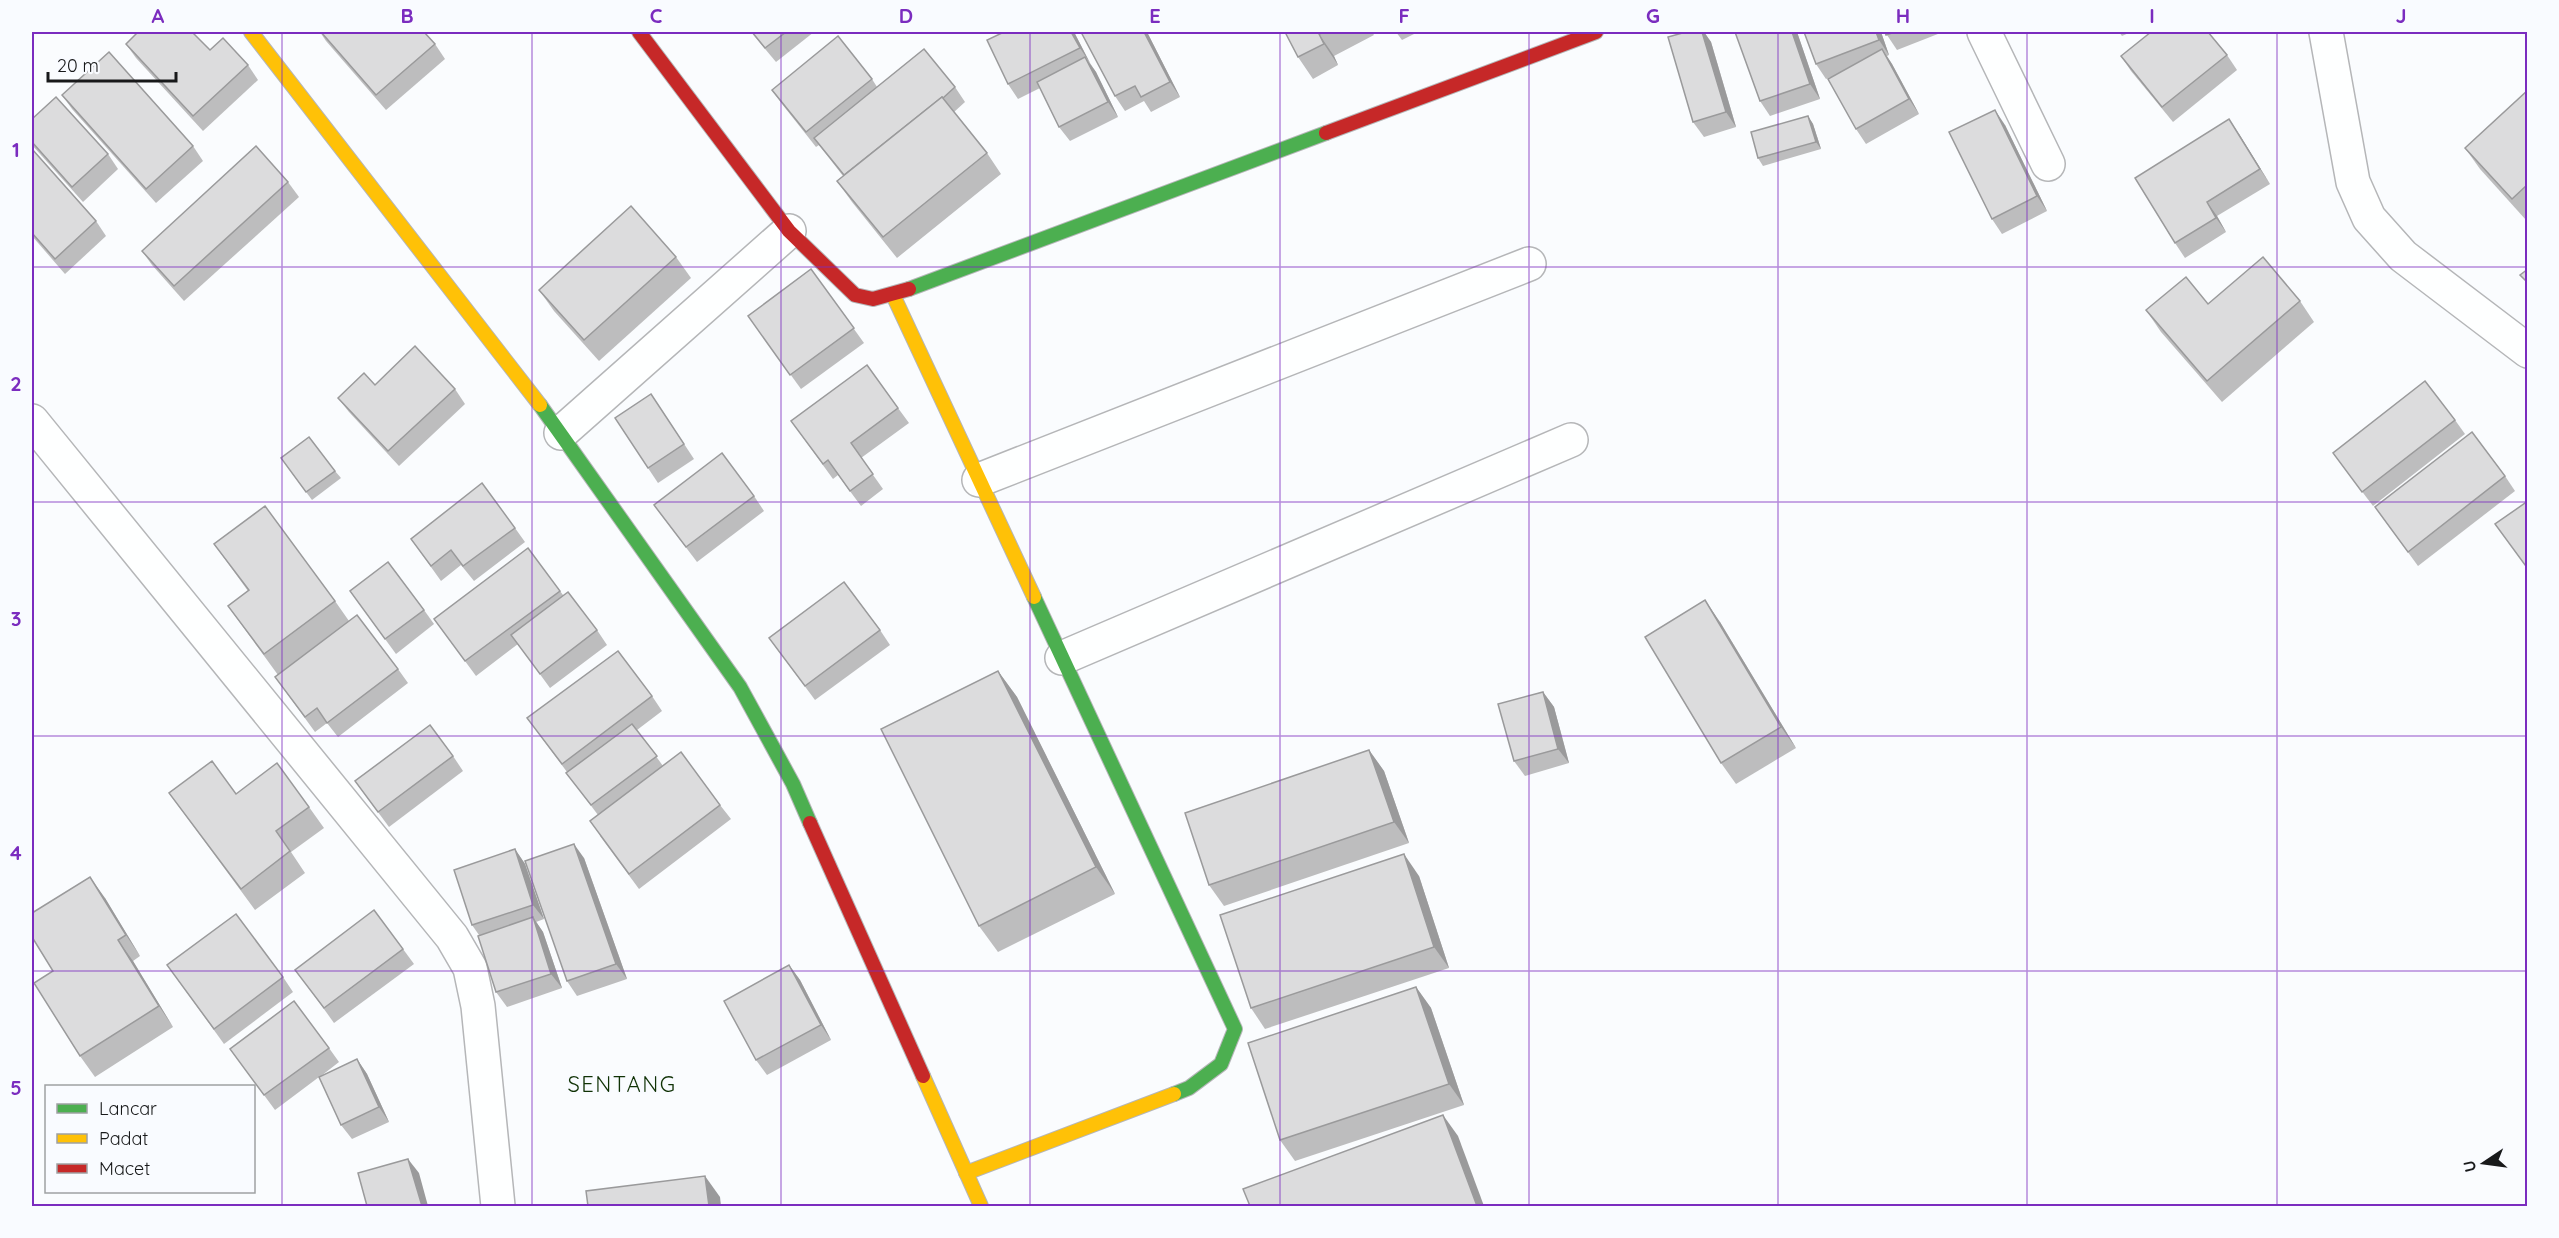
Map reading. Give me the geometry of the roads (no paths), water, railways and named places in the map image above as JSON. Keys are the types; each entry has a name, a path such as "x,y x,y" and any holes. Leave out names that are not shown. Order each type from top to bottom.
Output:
{"street":[{"path":"251,32 561,433 740,687 765,729 793,784 981,1206"},
{"path":"639,32 789,231 855,295 873,299 893,295 1596,32"},
{"path":"1984,32 2048,164"},
{"path":"2326,32 2353,182 2369,218 2403,256 2528,351"},
{"path":"561,433 789,231"},
{"path":"979,480 1529,264"},
{"path":"893,295 1235,1029 1221,1064 1189,1089 966,1173"},
{"path":"32,421 452,937 470,968 478,1006 498,1206"},
{"path":"1062,658 1571,440"}],"district":[{"name":"SENTANG","path":"622,1084"}]}
